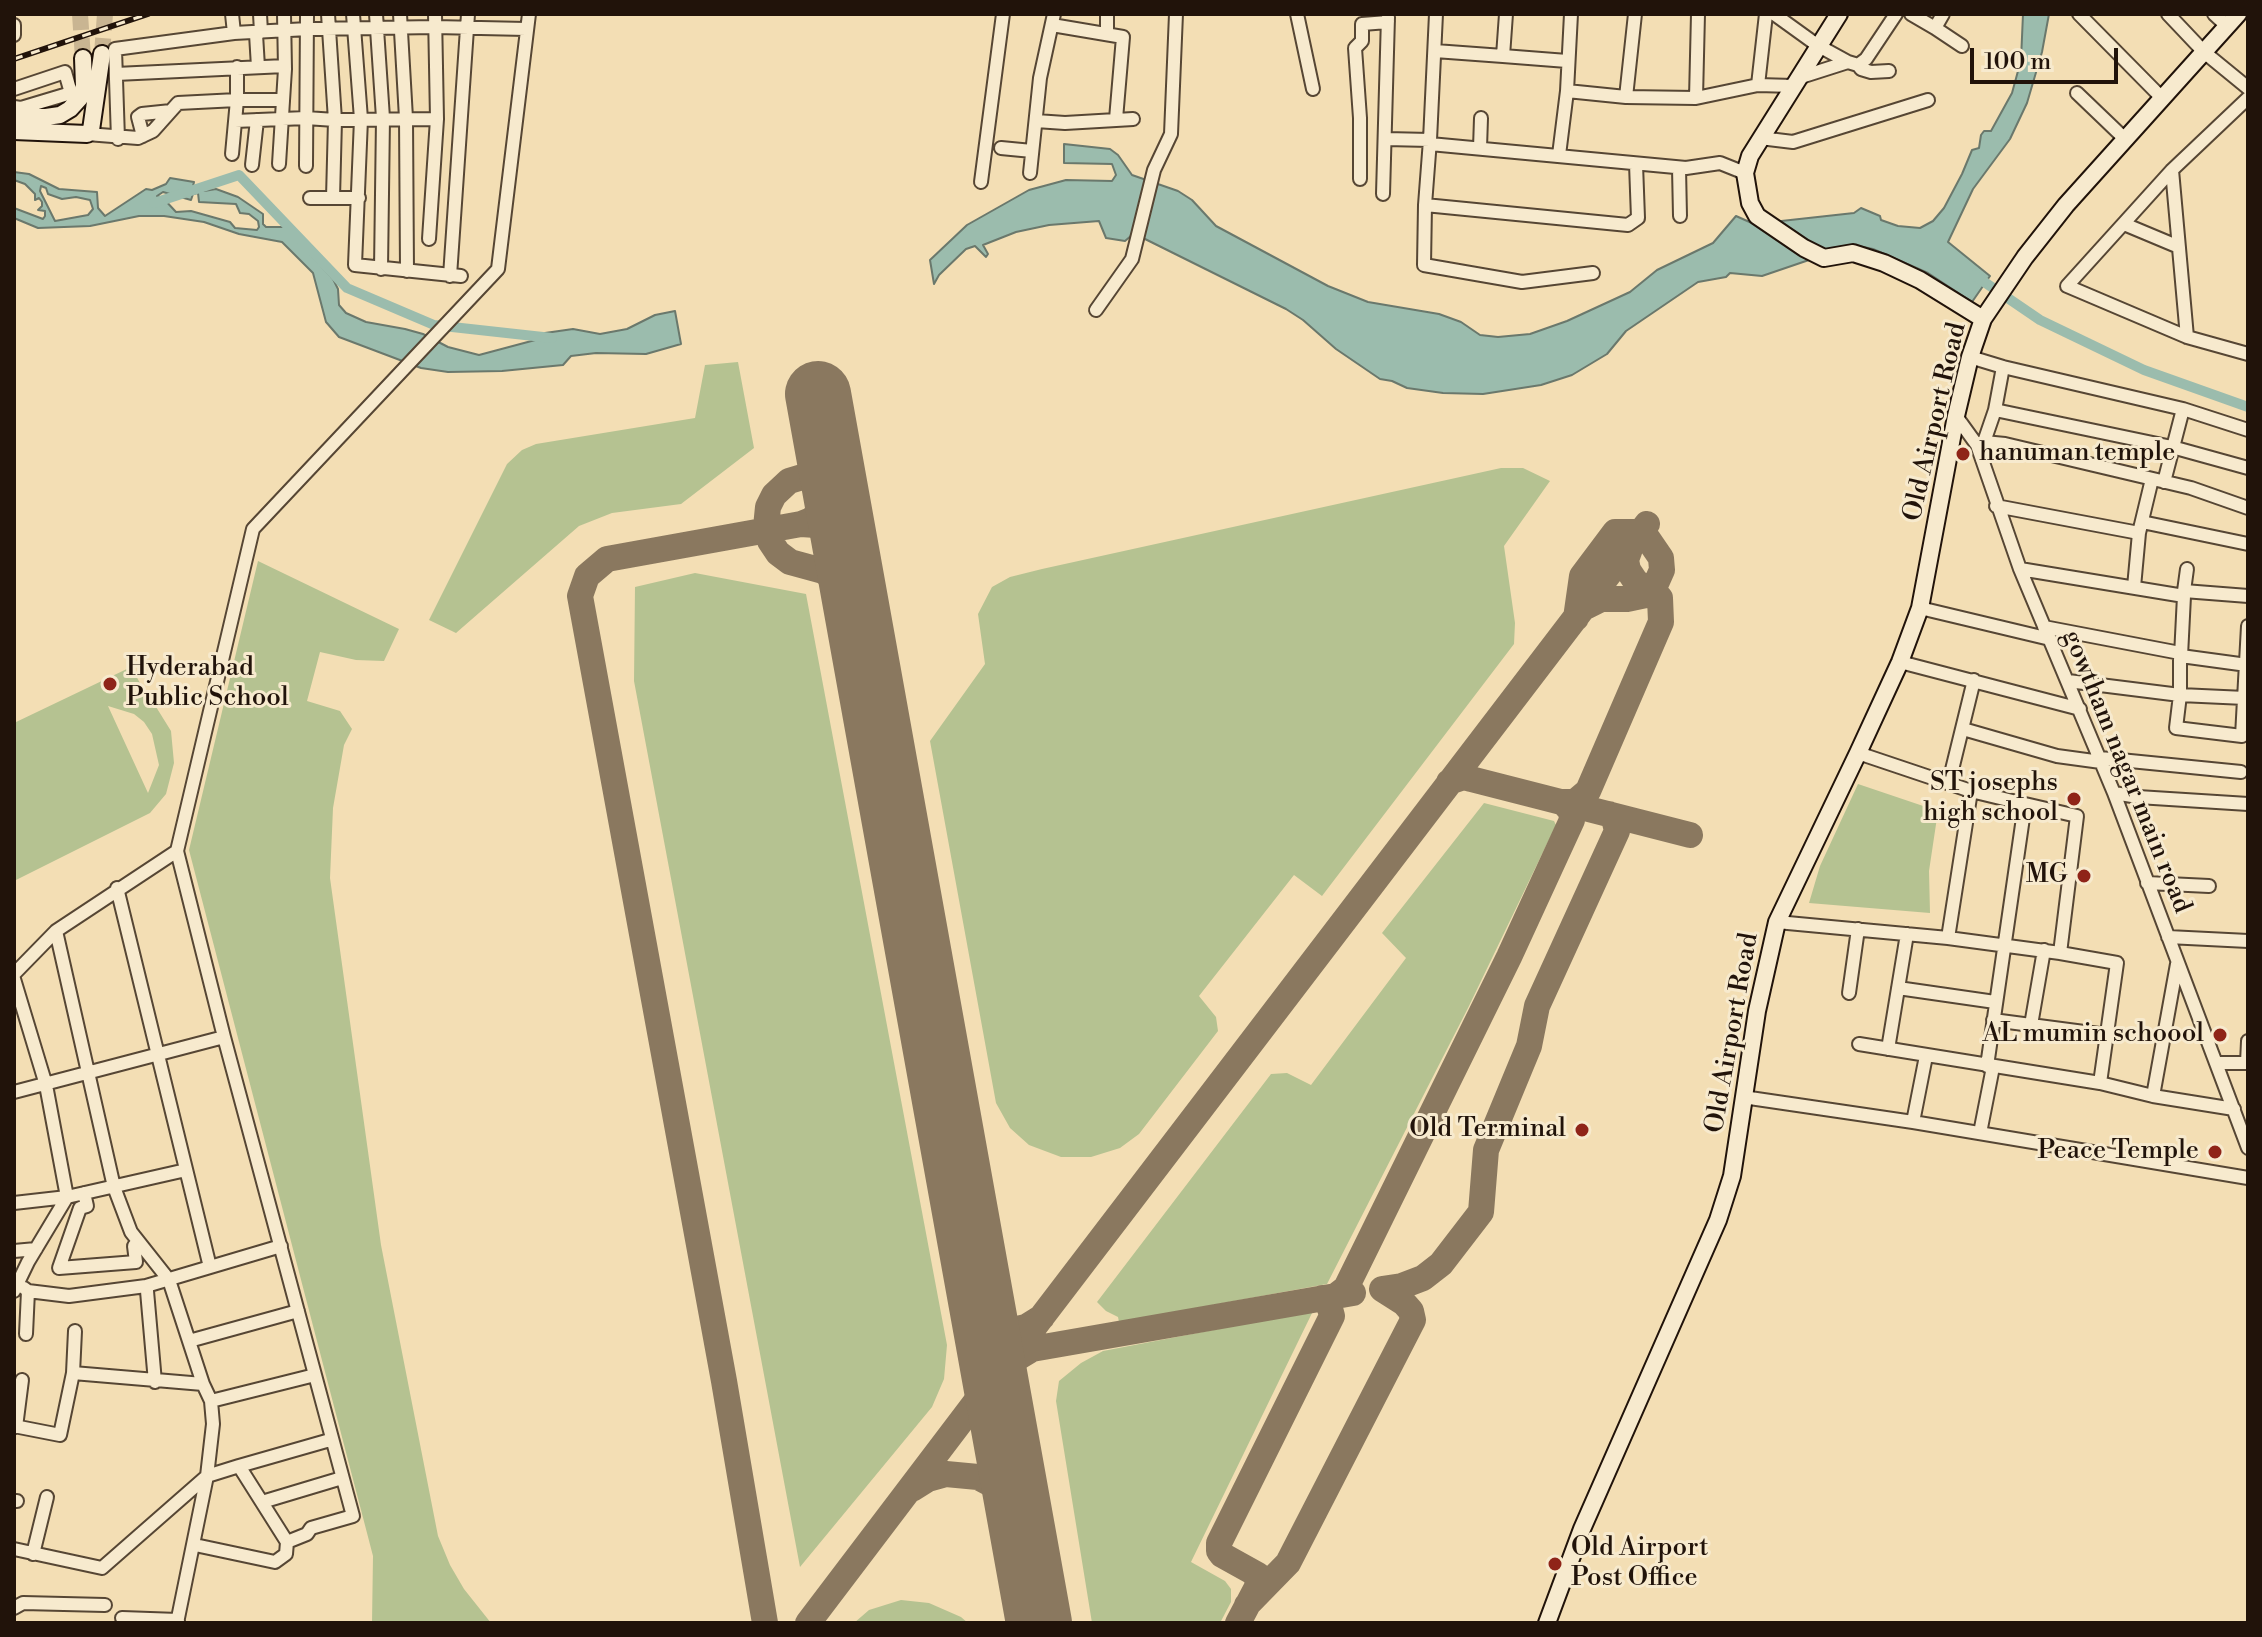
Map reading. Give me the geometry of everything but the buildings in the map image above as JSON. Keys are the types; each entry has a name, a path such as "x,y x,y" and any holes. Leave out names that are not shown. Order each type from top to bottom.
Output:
{"main road":[{"path":"1839,14 1750,156 1745,173 1750,203 1757,216 1824,258 1853,253 1884,263 1985,314"},
{"name":"Old Airport Road","path":"1547,1623 1582,1529 1718,1220 1732,1176 1757,1011 1777,922 1900,662 1920,608 1956,416 1970,357 1985,314 2066,205 2232,20"},
{"path":"14,131 87,134 93,126 102,54"},
{"path":"14,117 46,117 60,115 70,109 80,98 84,86 83,58"}],"street":[{"path":"232,14 234,33"},
{"path":"260,14 261,32"},
{"path":"279,164 285,68 284,14"},
{"path":"306,166 307,14"},
{"path":"328,14 335,120 333,198"},
{"path":"353,14 361,119 355,265 455,276 467,21"},
{"path":"376,14 383,118 381,269"},
{"path":"287,1542 307,1534 311,1528 353,1516 330,1440 177,851 253,529 498,269 529,14"},
{"path":"981,182 1003,14"},
{"path":"1107,14 1107,34"},
{"path":"1096,310 1132,259 1154,170 1171,134 1176,14"},
{"path":"1297,14 1313,89"},
{"path":"1436,14 1424,265 1522,282 1593,273"},
{"path":"1503,56 1506,14"},
{"path":"1559,155 1567,91 1571,14"},
{"path":"1626,97 1635,14"},
{"path":"1696,98 1698,14"},
{"path":"1758,85 1766,14"},
{"path":"1774,14 1817,45 1861,69 1889,71"},
{"path":"1567,91 1626,97 1696,98 1758,85 1796,82 1866,59 1896,14"},
{"path":"1911,14 1962,46"},
{"path":"1935,28 1943,14"},
{"path":"2079,14 2163,99"},
{"path":"2168,14 2204,52 2248,88"},
{"path":"2214,14 2232,20"},
{"path":"1360,179 1355,48 1362,41 1362,24 1388,18 1383,194"},
{"path":"429,239 437,119 435,20"},
{"path":"1030,173 1040,78 1053,20 1123,37 1116,119"},
{"path":"401,21 406,118 407,271"},
{"path":"118,139 115,49 234,33 377,28 401,21 467,21 526,29"},
{"path":"14,25 14,35"},
{"path":"258,67 256,34 261,32"},
{"path":"1435,51 1567,61"},
{"path":"116,74 237,67 307,69"},
{"path":"232,154 237,67"},
{"path":"14,89 65,72 71,93 21,108 14,107"},
{"path":"39,80 44,101"},
{"path":"2077,93 2125,139"},
{"path":"2248,98 2172,170 2067,286 2187,337 2248,354"},
{"path":"87,134 118,139 143,136 153,131 178,103 283,100"},
{"path":"1760,138 1793,142 1928,100"},
{"path":"143,136 138,117 171,111"},
{"path":"1480,148 1481,118"},
{"path":"235,121 437,119"},
{"path":"1036,121 1065,123 1133,119"},
{"path":"252,165 257,120"},
{"path":"1386,139 1679,168 1720,163 1745,173"},
{"path":"1001,148 1032,151"},
{"path":"1425,205 1628,225 1638,218 1636,164"},
{"path":"1679,168 1680,216"},
{"path":"2172,170 2187,337"},
{"path":"310,198 382,202"},
{"path":"2124,224 2179,247"},
{"path":"1970,357 2183,409 2248,430"},
{"path":"2003,367 1995,410 1980,443 2005,444 2191,488 2248,508"},
{"path":"2134,587 2140,527 2172,447 2183,409"},
{"path":"1995,410 2172,447 2248,468"},
{"name":"gowtham nagar main road","path":"1956,416 1980,443 1996,506 2114,793 2248,1148"},
{"path":"1996,506 2248,544"},
{"path":"2020,569 2184,593 2248,596"},
{"path":"2187,569 2176,728 2242,736 2248,626"},
{"path":"1920,608 2050,639"},
{"path":"2044,627 2180,653 2181,656 2247,665"},
{"path":"1900,662 2080,709"},
{"path":"1949,782 1974,680"},
{"path":"2068,681 2180,695 2245,698"},
{"path":"1963,729 2057,756 2241,772"},
{"path":"1858,753 1971,791 2077,816 2060,953"},
{"path":"1948,938 1971,791"},
{"path":"2114,793 2248,804"},
{"path":"1980,1133 1995,1002 2025,804"},
{"path":"26,1334 20,1289 36,1249 67,1197 46,1085 14,976 56,931 177,851"},
{"path":"2147,883 2209,886"},
{"path":"117,888 210,1267"},
{"path":"1777,922 2003,944 2117,963 2100,1083"},
{"path":"1849,993 1858,929"},
{"path":"56,931 114,1187 131,1232 169,1280 211,1401 213,1424 207,1476 178,1622 122,1618"},
{"path":"1888,1049 1907,934"},
{"path":"2168,937 2248,941"},
{"path":"2031,1025 2044,950"},
{"path":"2153,1096 2178,960"},
{"path":"1898,988 1995,1002"},
{"path":"1993,1020 2107,1035"},
{"path":"14,1092 224,1037"},
{"path":"2218,1063 2247,1063 2248,1041"},
{"path":"1859,1044 2100,1083 2153,1096 2234,1109"},
{"path":"1913,1122 1926,1056"},
{"path":"1743,1097 2248,1178"},
{"path":"14,1203 67,1197 186,1170"},
{"path":"84,1193 87,1206 80,1208 59,1268 136,1262 134,1246 138,1241"},
{"path":"20,1289 69,1296 146,1286 281,1246"},
{"path":"14,1251 36,1249"},
{"path":"147,1291 155,1382"},
{"path":"189,1341 298,1311"},
{"path":"22,1380 15,1426 60,1435 73,1373 75,1331"},
{"path":"73,1373 203,1384"},
{"path":"211,1401 315,1375"},
{"path":"14,1549 102,1568 207,1476 330,1440"},
{"path":"195,1545 275,1562 286,1554 287,1542 239,1466"},
{"path":"262,1502 342,1478"},
{"path":"33,1554 47,1497"},
{"path":"14,1608 23,1603 105,1605"}],"green space":[{"path":"738,362 754,448 681,504 612,513 579,526 456,633 429,620 507,464 522,450 536,444 695,418 705,365"},
{"path":"1501,468 1523,468 1550,481 1504,546 1515,623 1514,644 1322,896 1294,875 1199,996 1216,1017 1218,1031 1139,1134 1120,1148 1091,1157 1061,1157 1029,1145 1010,1128 996,1103 930,741 985,664 978,614 992,587 1010,577 1042,569"},
{"path":"258,561 399,629 384,661 356,660 320,652 307,701 340,711 352,729 344,745 333,808 330,878 381,1245 438,1536 464,1589 491,1623 372,1623 373,1556 189,850"},
{"path":"695,573 806,594 947,1345 944,1379 932,1407 800,1567 634,681 635,587"},
{"path":"131,667 140,683 131,688 153,702 171,731 174,763 166,794 150,813 14,881 14,723","holes":["108,706 134,714 152,734 159,765 148,793"]},
{"path":"1858,784 1938,811 1929,871 1930,913 1809,903 1820,866"},
{"path":"1484,803 1554,821 1556,825 1468,1008 1327,1284 1119,1322 1118,1317 1097,1302 1271,1074 1287,1073 1311,1085 1406,958 1382,933"},
{"path":"1313,1311 1191,1562 1225,1581 1231,1589 1231,1602 1220,1623 1092,1623 1056,1401 1059,1381 1081,1363 1103,1351"},
{"path":"901,1600 929,1603 968,1623 854,1623 869,1610"}],"shaded area":[{"path":"2023,14 2049,14 2027,103 2010,139 1973,189 1948,242 1990,276 1972,302 1928,273 1873,249 1853,245 1762,276 1730,273 1726,277 1698,282 1626,331 1607,354 1572,375 1541,385 1483,394 1407,388 1380,379 1286,309 1143,238 1132,235 1125,241 1106,238 1099,221 1049,225 1016,232 983,245 988,254 986,257 975,246 966,249 934,284 930,260 967,225 1029,190 1066,180 1112,181 1116,175 1112,164 1064,163 1064,144 1110,149 1132,175 1178,191 1192,200 1216,226 1328,286 1368,302 1439,314 1461,322 1480,335 1530,334 1630,292 1657,270 1713,243 1736,216 1754,224 1854,213 1861,208 1898,226 1920,228 1933,221 1944,208 1972,150 1979,148 1981,135 1984,131 1991,131 2012,93 2021,60"},
{"path":"14,172 29,174 59,189 97,192 98,208 105,216 146,189 152,190 166,184 170,178 194,182 193,186 201,185 204,191 216,189 238,197 263,214 266,227 286,227 333,279 338,289 339,305 346,313 366,322 423,334 448,347 479,355 539,339 545,333 573,329 600,334 627,329 655,315 675,311 681,344 646,354 596,353 571,356 563,365 502,371 448,372 421,368 339,337 326,322 313,273 282,242 239,234 204,222 164,216 139,216 90,226 38,228 14,218 14,208 43,219 45,211 38,210 42,202 39,198 35,200 35,194 25,184 14,180","holes":["41,186 46,188 48,194 62,199 76,197 90,200 93,209 88,215 55,221 40,191","163,192 191,200 193,194 198,193 199,202 236,204 240,213 249,214 258,221 259,227 257,230 235,228 230,222 191,211 176,212 157,196"]}],"waterway":[{"path":"154,203 239,175 347,288 434,325 552,338"},
{"path":"1974,275 2040,320 2144,370 2248,407"}],"taxiway":[{"path":"857,607 857,521 852,499 837,483 824,477 809,475 789,481 774,495 768,507 766,527 770,541 778,553 790,562 823,571 834,578 846,590 858,613"},
{"path":"765,1623 724,1381 580,596 587,576 607,559 811,520 828,505 835,481"},
{"path":"801,524 816,525 830,531 847,553"},
{"path":"997,1396 1002,1373 1018,1348 1647,524"},
{"path":"1576,618 1582,576 1615,532 1636,532 1648,539 1661,558 1662,570 1654,588 1646,595 1601,599 1583,608"},
{"path":"1563,802 1575,802 1588,791 1661,622 1660,598 1636,582 1628,570 1626,560 1631,546"},
{"path":"1449,782 1464,777 1690,835"},
{"path":"1337,1295 1346,1288 1509,957 1572,820 1571,811 1563,802"},
{"path":"1247,1605 1288,1563 1413,1320 1411,1311 1404,1303 1382,1289 1423,1278 1441,1264 1481,1212 1486,1150 1529,1046 1537,1006 1617,831 1614,818 1609,814"},
{"path":"1012,1361 1032,1349 1353,1293"},
{"path":"1238,1623 1257,1587 1258,1575 1222,1555 1219,1543 1332,1316 1328,1301 1322,1298"},
{"path":"980,1302 991,1317 1013,1330 1026,1327 1042,1317"},
{"path":"808,1623 984,1391 992,1368"},
{"path":"912,1489 928,1479 946,1474 978,1477 1010,1494 1018,1512"}],"runway":[{"path":"818,394 1039,1623"}],"tunnel":[{"path":"80,14 83,58"},
{"path":"102,54 105,14"}],"railway":[{"path":"14,59 148,14"}],"place":[{"name":"hanuman temple","path":"1963,454"},
{"name":"Hyderabad Public School","path":"110,684"},
{"name":"ST josephs high school","path":"2074,799"},
{"name":"MG","path":"2084,876"},
{"name":"AL mumin schoool","path":"2220,1035"},
{"name":"Old Terminal","path":"1582,1130"},
{"name":"Peace Temple","path":"2215,1152"},
{"name":"Old Airport Post Office","path":"1555,1564"}]}
